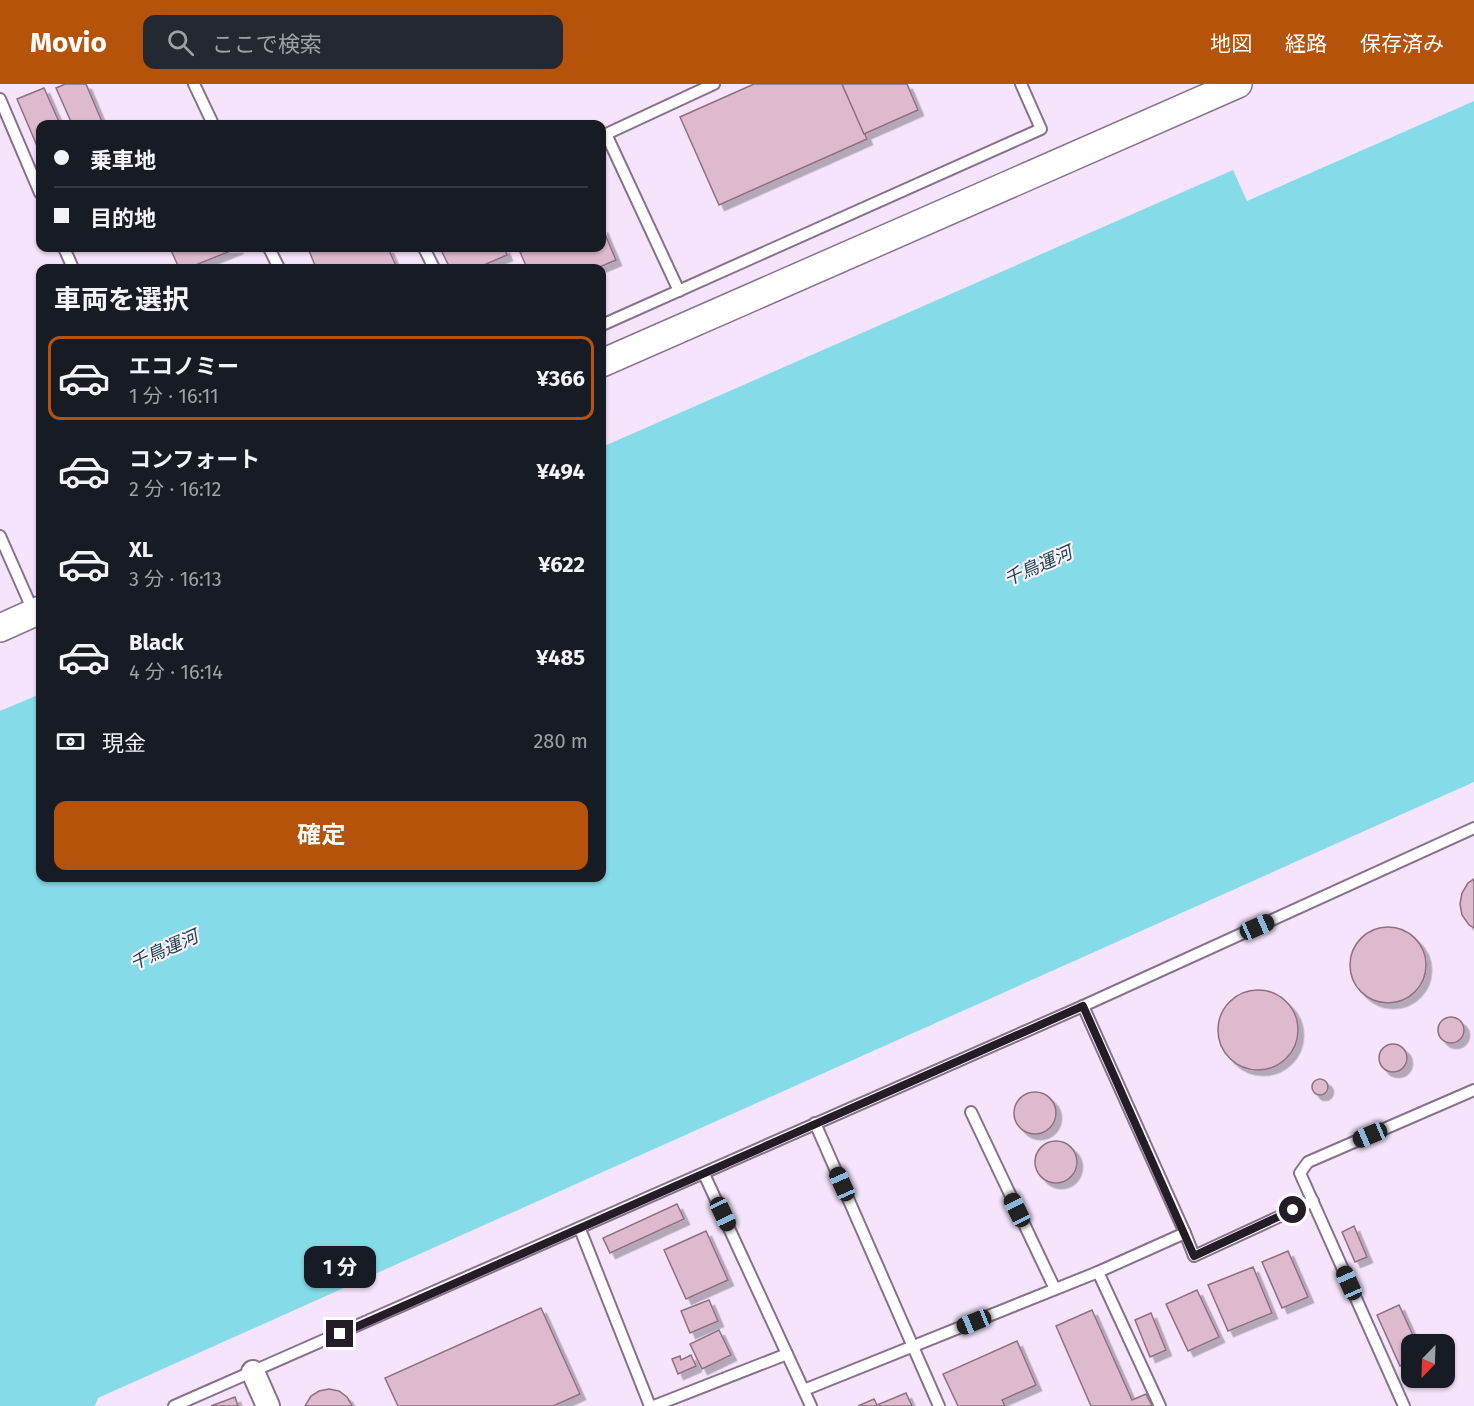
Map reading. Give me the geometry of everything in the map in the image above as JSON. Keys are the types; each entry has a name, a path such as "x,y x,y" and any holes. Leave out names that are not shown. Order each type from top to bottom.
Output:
{"street":[{"path":"606,361 1238,84"},
{"path":"0,628 36,612"},
{"path":"253,1372 268,1406"}],"lane":[{"path":"194,84 211,120"},
{"path":"606,134 714,84"},
{"path":"606,324 1041,129 1021,84"},
{"path":"0,99 36,184"},
{"path":"606,139 679,291"},
{"path":"0,536 36,610"},
{"path":"174,1406 1083,1006 1474,828"},
{"path":"1083,1006 1194,1256 1313,1201"},
{"path":"1404,1406 1300,1173 1308,1162 1474,1090"},
{"path":"971,1112 1055,1289"},
{"path":"815,1123 939,1406"},
{"path":"704,1174 811,1406"},
{"path":"580,1229 652,1406 787,1354"},
{"path":"804,1390 1098,1272 1185,1233"},
{"path":"1098,1272 1160,1406"}],"shaded area":[{"path":"0,84 1474,84 1474,101 1246,201 1232,171 606,446 606,264 36,264 36,696 0,711"},
{"path":"1474,782 1474,1406 95,1406 98,1398"}],"water":[{"name":"千鳥運河","path":"1474,101 1474,782 98,1398 95,1406 0,1406 0,711 36,696 36,882 606,882 606,445 1233,170 1247,201"}],"building":[{"path":"65,84 86,84 101,120 70,120 56,88"},
{"path":"754,84 842,84 867,139 719,205 680,117"},
{"path":"842,84 907,84 918,110 864,134"},
{"path":"44,88 58,120 36,120 36,144 17,99"},
{"path":"606,236 616,260 606,264 525,264 520,252 606,252"},
{"path":"172,252 228,252 198,264 177,264"},
{"path":"310,252 390,252 395,264 314,264"},
{"path":"442,252 506,252 507,255 486,264 448,264"},
{"path":"1474,879 1474,928 1462,915 1460,904 1462,893 1468,883"},
{"path":"1388,927 1403,930 1415,938 1423,950 1426,965 1423,980 1415,992 1403,1000 1388,1003 1373,1000 1361,992 1353,980 1350,965 1353,950 1361,938 1373,930"},
{"path":"1258,990 1273,993 1286,1002 1295,1015 1298,1030 1295,1045 1286,1058 1273,1067 1258,1070 1243,1067 1230,1058 1221,1045 1218,1030 1221,1015 1230,1002 1243,993"},
{"path":"1451,1017 1460,1021 1464,1030 1460,1039 1451,1043 1442,1039 1438,1030 1442,1021"},
{"path":"1393,1044 1403,1048 1407,1058 1403,1068 1393,1072 1383,1068 1379,1058 1383,1048"},
{"path":"1320,1079 1326,1081 1328,1087 1326,1093 1320,1095 1314,1093 1312,1087 1314,1081"},
{"path":"1035,1092 1050,1098 1056,1113 1050,1128 1035,1134 1020,1128 1014,1113 1020,1098"},
{"path":"1056,1141 1071,1147 1077,1162 1071,1177 1056,1183 1041,1177 1035,1162 1041,1147"},
{"path":"677,1204 684,1219 610,1253 603,1238"},
{"path":"1354,1226 1367,1257 1355,1262 1342,1232"},
{"path":"706,1231 728,1280 686,1299 664,1250"},
{"path":"1288,1251 1308,1297 1282,1308 1262,1262"},
{"path":"1253,1267 1272,1313 1228,1331 1208,1285"},
{"path":"1197,1290 1219,1337 1188,1351 1166,1304"},
{"path":"709,1300 718,1321 690,1333 681,1311"},
{"path":"1399,1305 1412,1334 1401,1334 1401,1366 1400,1366 1377,1315"},
{"path":"541,1308 580,1394 553,1406 398,1406 385,1378"},
{"path":"1092,1310 1132,1400 1146,1394 1152,1406 1091,1406 1056,1326"},
{"path":"1151,1313 1166,1350 1150,1357 1135,1320"},
{"path":"719,1330 731,1355 702,1369 690,1344"},
{"path":"1017,1341 1036,1385 1002,1400 1005,1406 958,1406 943,1374"},
{"path":"691,1355 696,1366 678,1374 672,1359 680,1356 681,1360"},
{"path":"329,1389 339,1391 347,1397 352,1406 305,1406 311,1396"},
{"path":"906,1393 912,1406 858,1406 874,1399 877,1405"},
{"path":"235,1397 238,1406 211,1406"}],"route":[{"path":"340,1334 1083,1006 1194,1256 1293,1210"}]}
